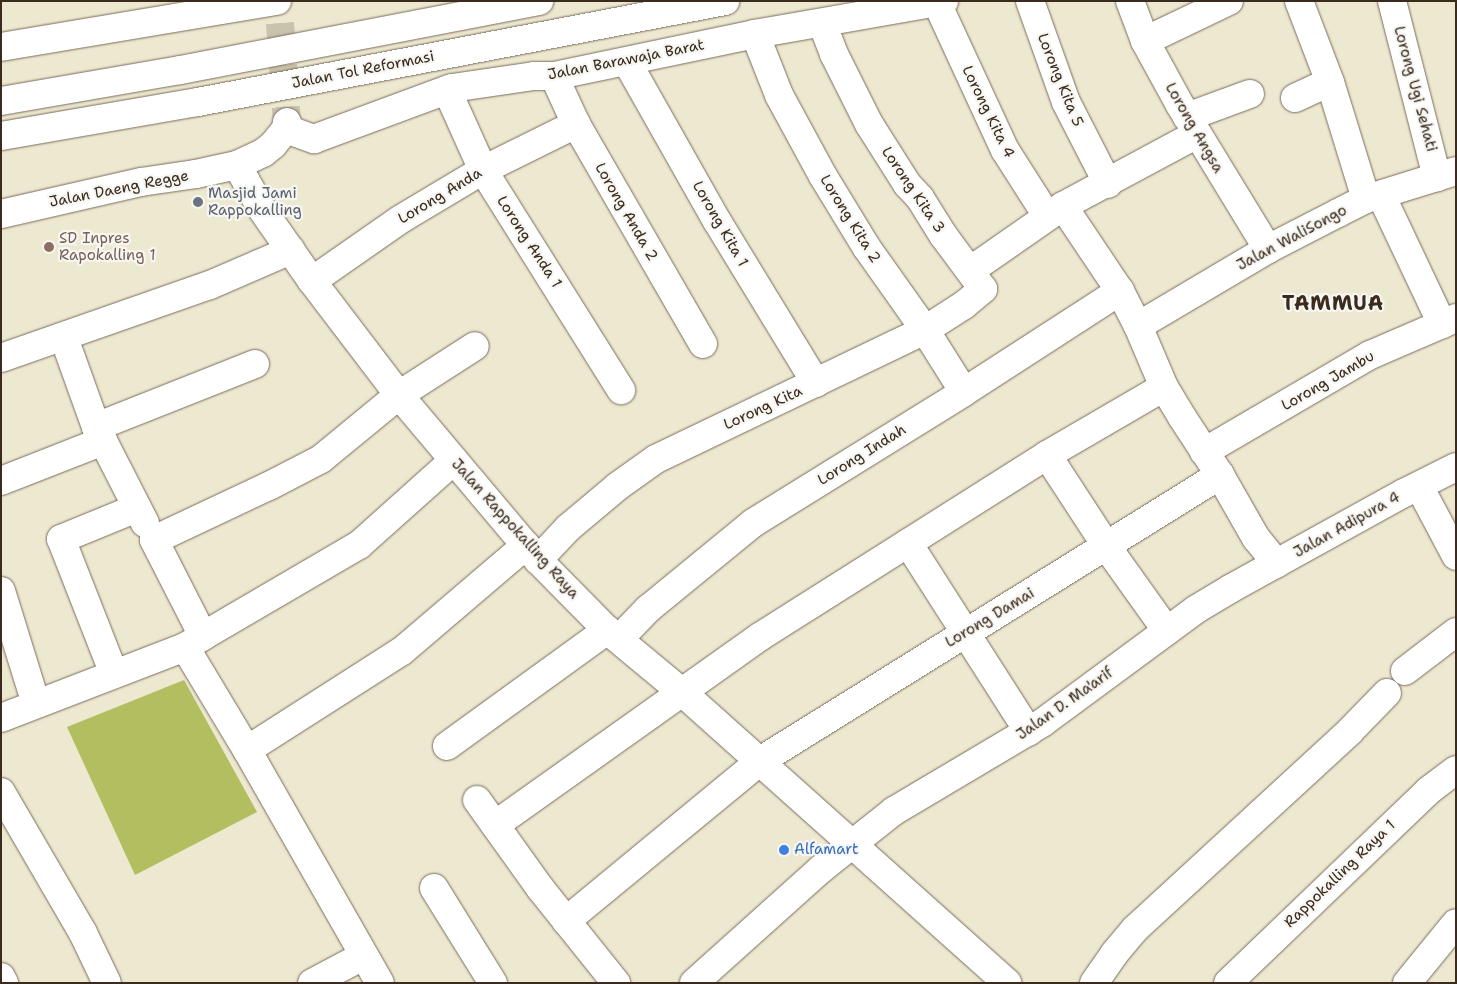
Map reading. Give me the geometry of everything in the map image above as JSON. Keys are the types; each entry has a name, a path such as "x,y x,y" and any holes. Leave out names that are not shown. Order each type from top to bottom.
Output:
{"main road":[{"path":"1,101 180,70 539,1"},
{"name":"Jalan Tol Reformasi","path":"1,136 218,98 725,1"},
{"name":"Lorong Kita 5","path":"1030,1 1066,102 1108,184"},
{"name":"Lorong Angsa","path":"1130,1 1145,41 1192,126 1268,249"},
{"path":"1145,41 1229,1"},
{"name":"Lorong Ugi Sehati","path":"1392,1 1447,174"},
{"name":"Jalan Barawaja Barat","path":"286,126 314,139 447,90 534,76 554,76 756,34 941,2"},
{"name":"Lorong Kita 4","path":"941,2 1005,150 1120,291 1138,326 1164,386 1220,475 1256,538 1277,564"},
{"path":"1308,3 1330,82 1374,197 1449,321"},
{"path":"1,47 279,8"},
{"name":"Lorong Kita 3","path":"822,23 834,54 869,124 907,184 920,198 943,235 971,270"},
{"name":"Lorong Kita 2","path":"756,34 779,95 823,176 867,248 925,330 964,392"},
{"name":"Lorong Kita 1","path":"627,62 717,221 816,383"},
{"name":"Lorong Anda 2","path":"554,76 576,124 703,344"},
{"path":"1294,98 1330,82"},
{"name":"Lorong Anda 1","path":"447,90 483,170 622,390"},
{"path":"971,270 1055,211 1108,184 1192,126 1250,94"},
{"name":"Lorong Anda","path":"312,281 401,219 483,170 576,124"},
{"name":"Jalan Daeng Regge","path":"1,214 141,182 196,174 237,164 263,153 286,126"},
{"name":"Jalan Rappokalling Raya","path":"237,164 261,208 312,281 398,395 532,553 613,634 683,692 1007,983"},
{"name":"Jalan WaliSongo","path":"1138,326 1268,249 1374,197 1447,174"},
{"path":"1,358 64,338 210,285 291,250"},
{"name":"Lorong Kita","path":"247,750 402,651 656,459 704,434 816,383 925,330 964,305 983,289 971,270"},
{"name":"Lorong Indah","path":"447,746 648,609 753,523 964,392 1120,291"},
{"name":"Lorong Jambu","path":"1204,452 1370,356 1449,321"},
{"path":"64,338 99,434 154,540 194,641 247,750 380,983"},
{"path":"154,540 261,490 321,459 398,395 475,346"},
{"path":"1,481 99,434 255,364"},
{"path":"495,825 761,636 1047,455 1164,386"},
{"path":"1047,455 1107,547 1167,631"},
{"path":"1,718 194,641 360,545 454,460"},
{"name":"Jalan Adipura 4","path":"1277,564 1456,467"},
{"name":"Lorong Damai","path":"566,921 760,761 1220,475"},
{"path":"1418,486 1456,556"},
{"path":"114,674 61,539 137,508"},
{"path":"908,542 1028,732"},
{"name":"Jalan D. Ma'arif","path":"694,983 852,842 894,811 1028,732 1167,631 1230,589 1277,564"},
{"path":"1,591 36,704"},
{"path":"1405,671 1456,632"},
{"path":"1094,983 1114,954 1135,929 1350,731 1387,693"},
{"name":"Rappokalling Raya 1","path":"1228,983 1428,791 1456,770"},
{"path":"1,792 83,933 107,983"},
{"path":"477,800 566,921 616,983"},
{"path":"434,888 493,983"},
{"path":"1407,983 1456,923"},
{"path":"312,983 364,956"},
{"path":"1,977 4,983"}],"green space":[{"path":"184,680 257,812 135,875 67,727"}],"tunnel":[{"path":"280,23 287,122"}],"place":[{"name":"Masjid Jami Rappokalling","path":"198,202"},
{"name":"SD Inpres Rapokalling 1","path":"49,247"},
{"name":"Alfamart","path":"784,850"}],"district":[{"name":"TAMMUA","path":"1333,303"}]}
